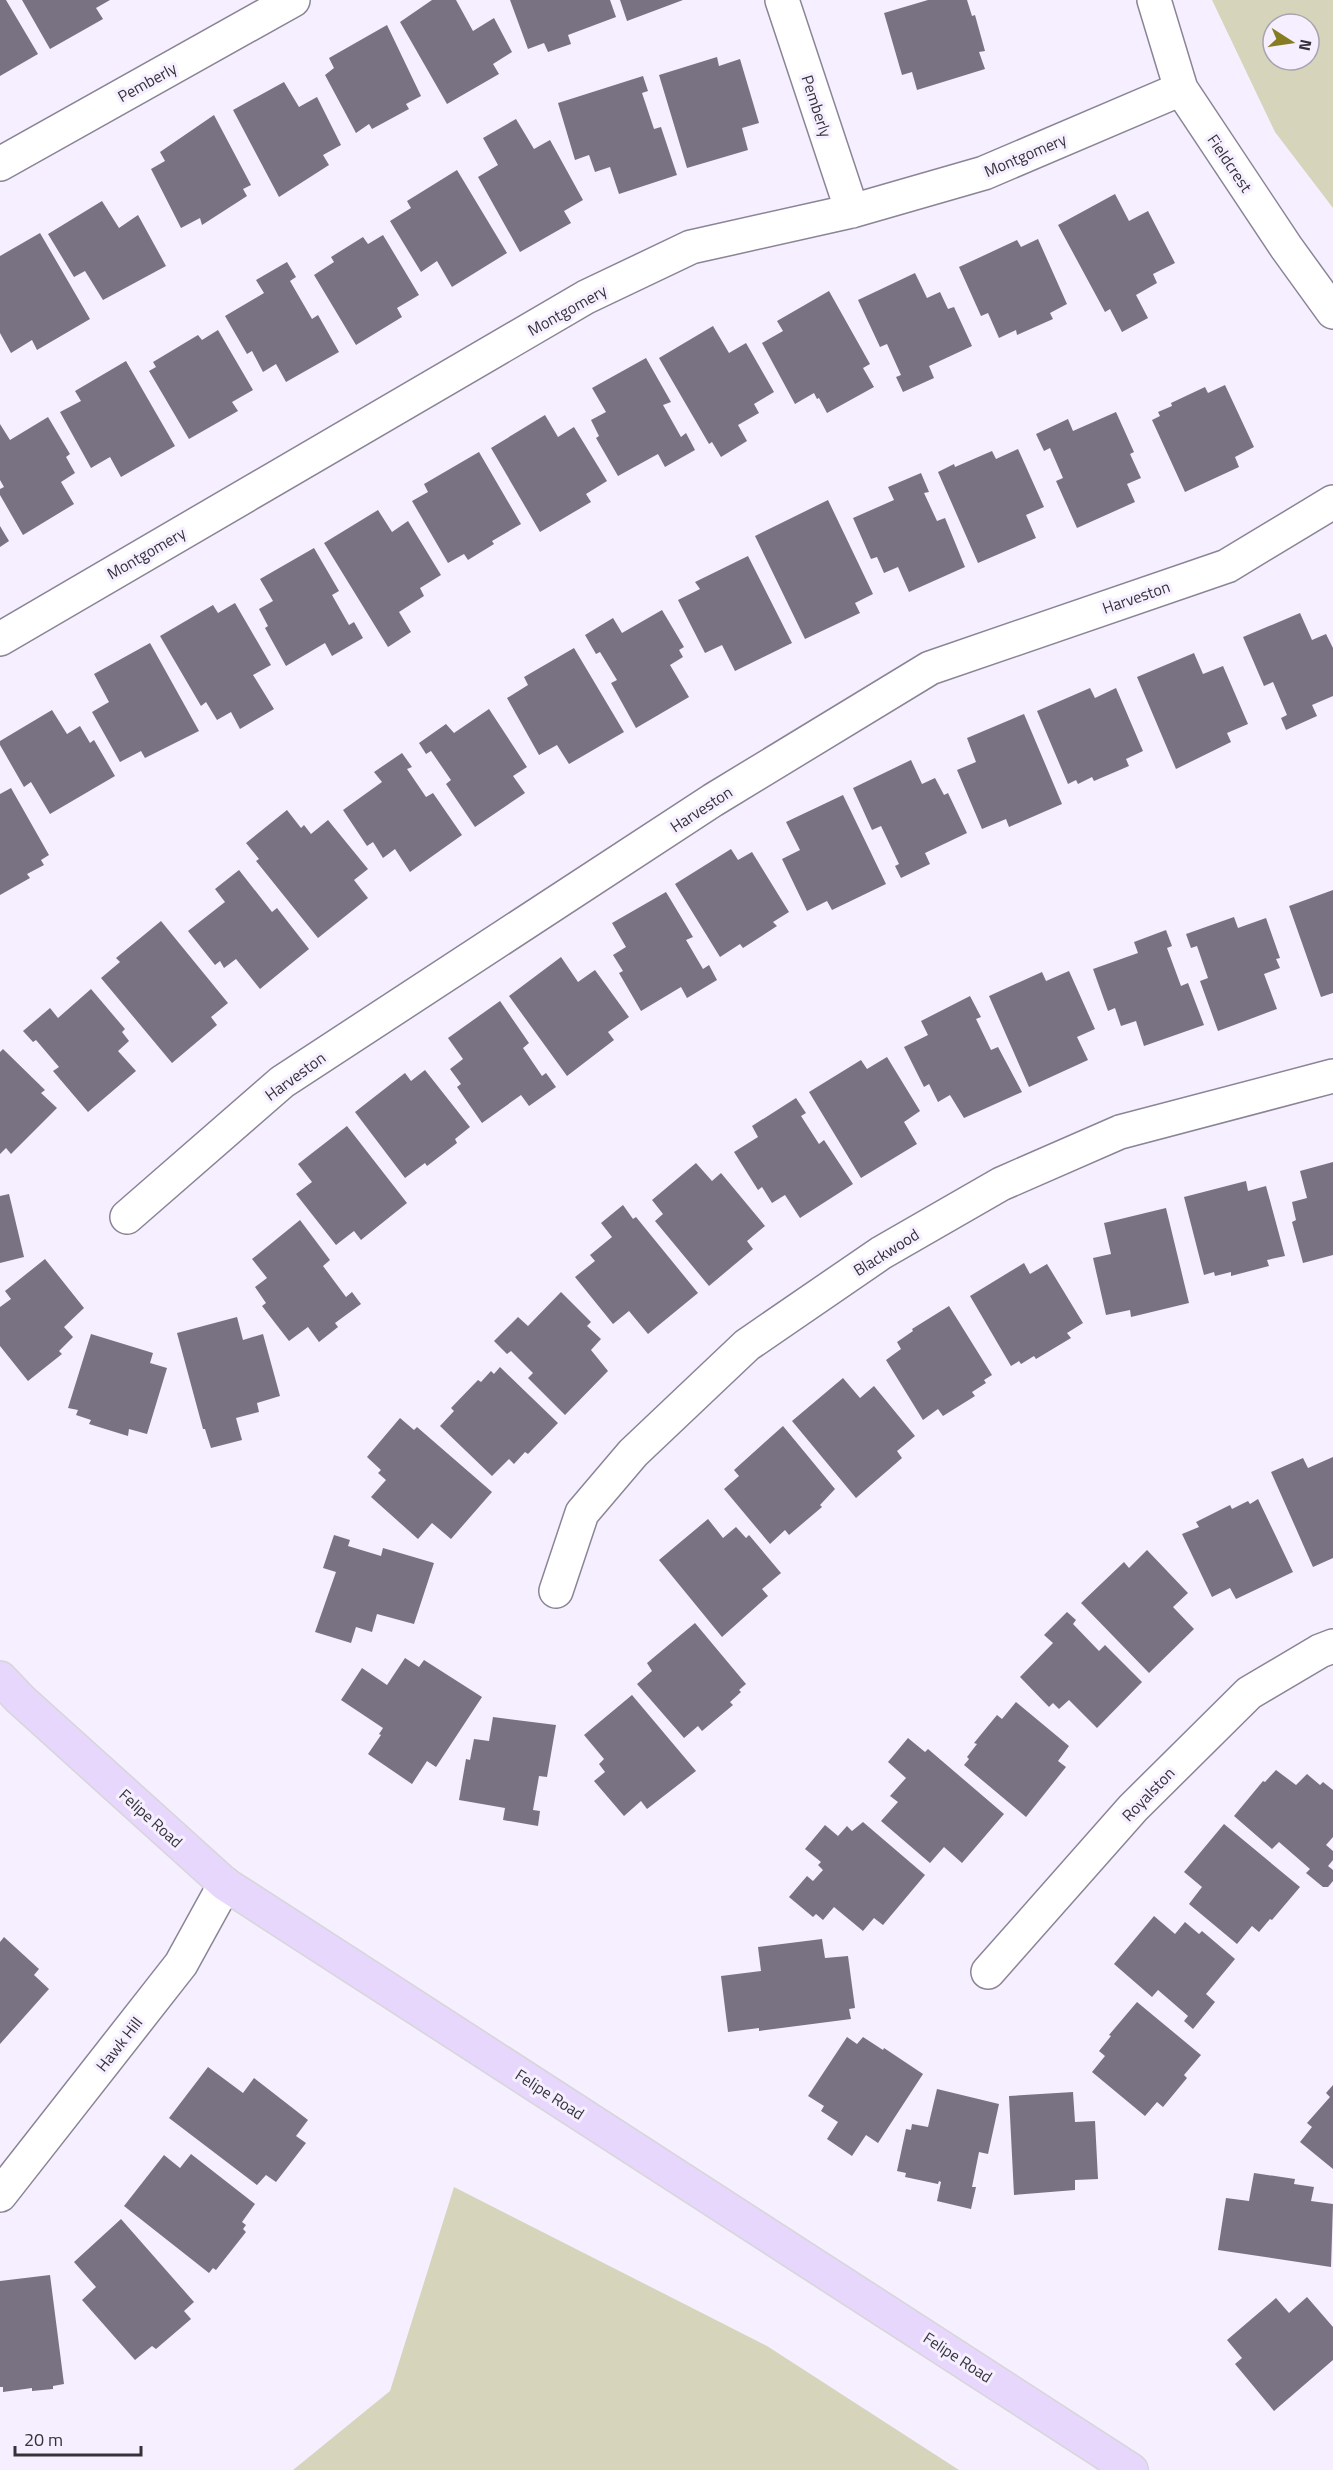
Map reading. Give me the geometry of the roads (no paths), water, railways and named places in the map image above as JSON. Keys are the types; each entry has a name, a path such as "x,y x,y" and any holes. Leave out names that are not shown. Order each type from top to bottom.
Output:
{"main road":[{"name":"Felipe Road","path":"0,1678 20,1699 225,1884 1131,2470"}],"street":[{"name":"Pemberly","path":"0,164 293,0"},
{"name":"Pemberly","path":"782,0 852,211"},
{"name":"Fieldcrest","path":"1154,0 1181,89 1286,248 1333,312"},
{"name":"Montgomery","path":"0,639 586,297 691,247 852,211 984,173 1181,89"},
{"name":"Harveston","path":"127,1217 282,1082 713,800 930,668 1227,566 1333,502"},
{"name":"Blackwood","path":"556,1591 582,1514 633,1454 747,1345 881,1253 1001,1184 1120,1132 1333,1076"},
{"name":"Royalston","path":"988,1972 1133,1808 1249,1693 1320,1651 1333,1646"},
{"name":"Hawk Hill","path":"0,2195 181,1964 225,1884"}]}
